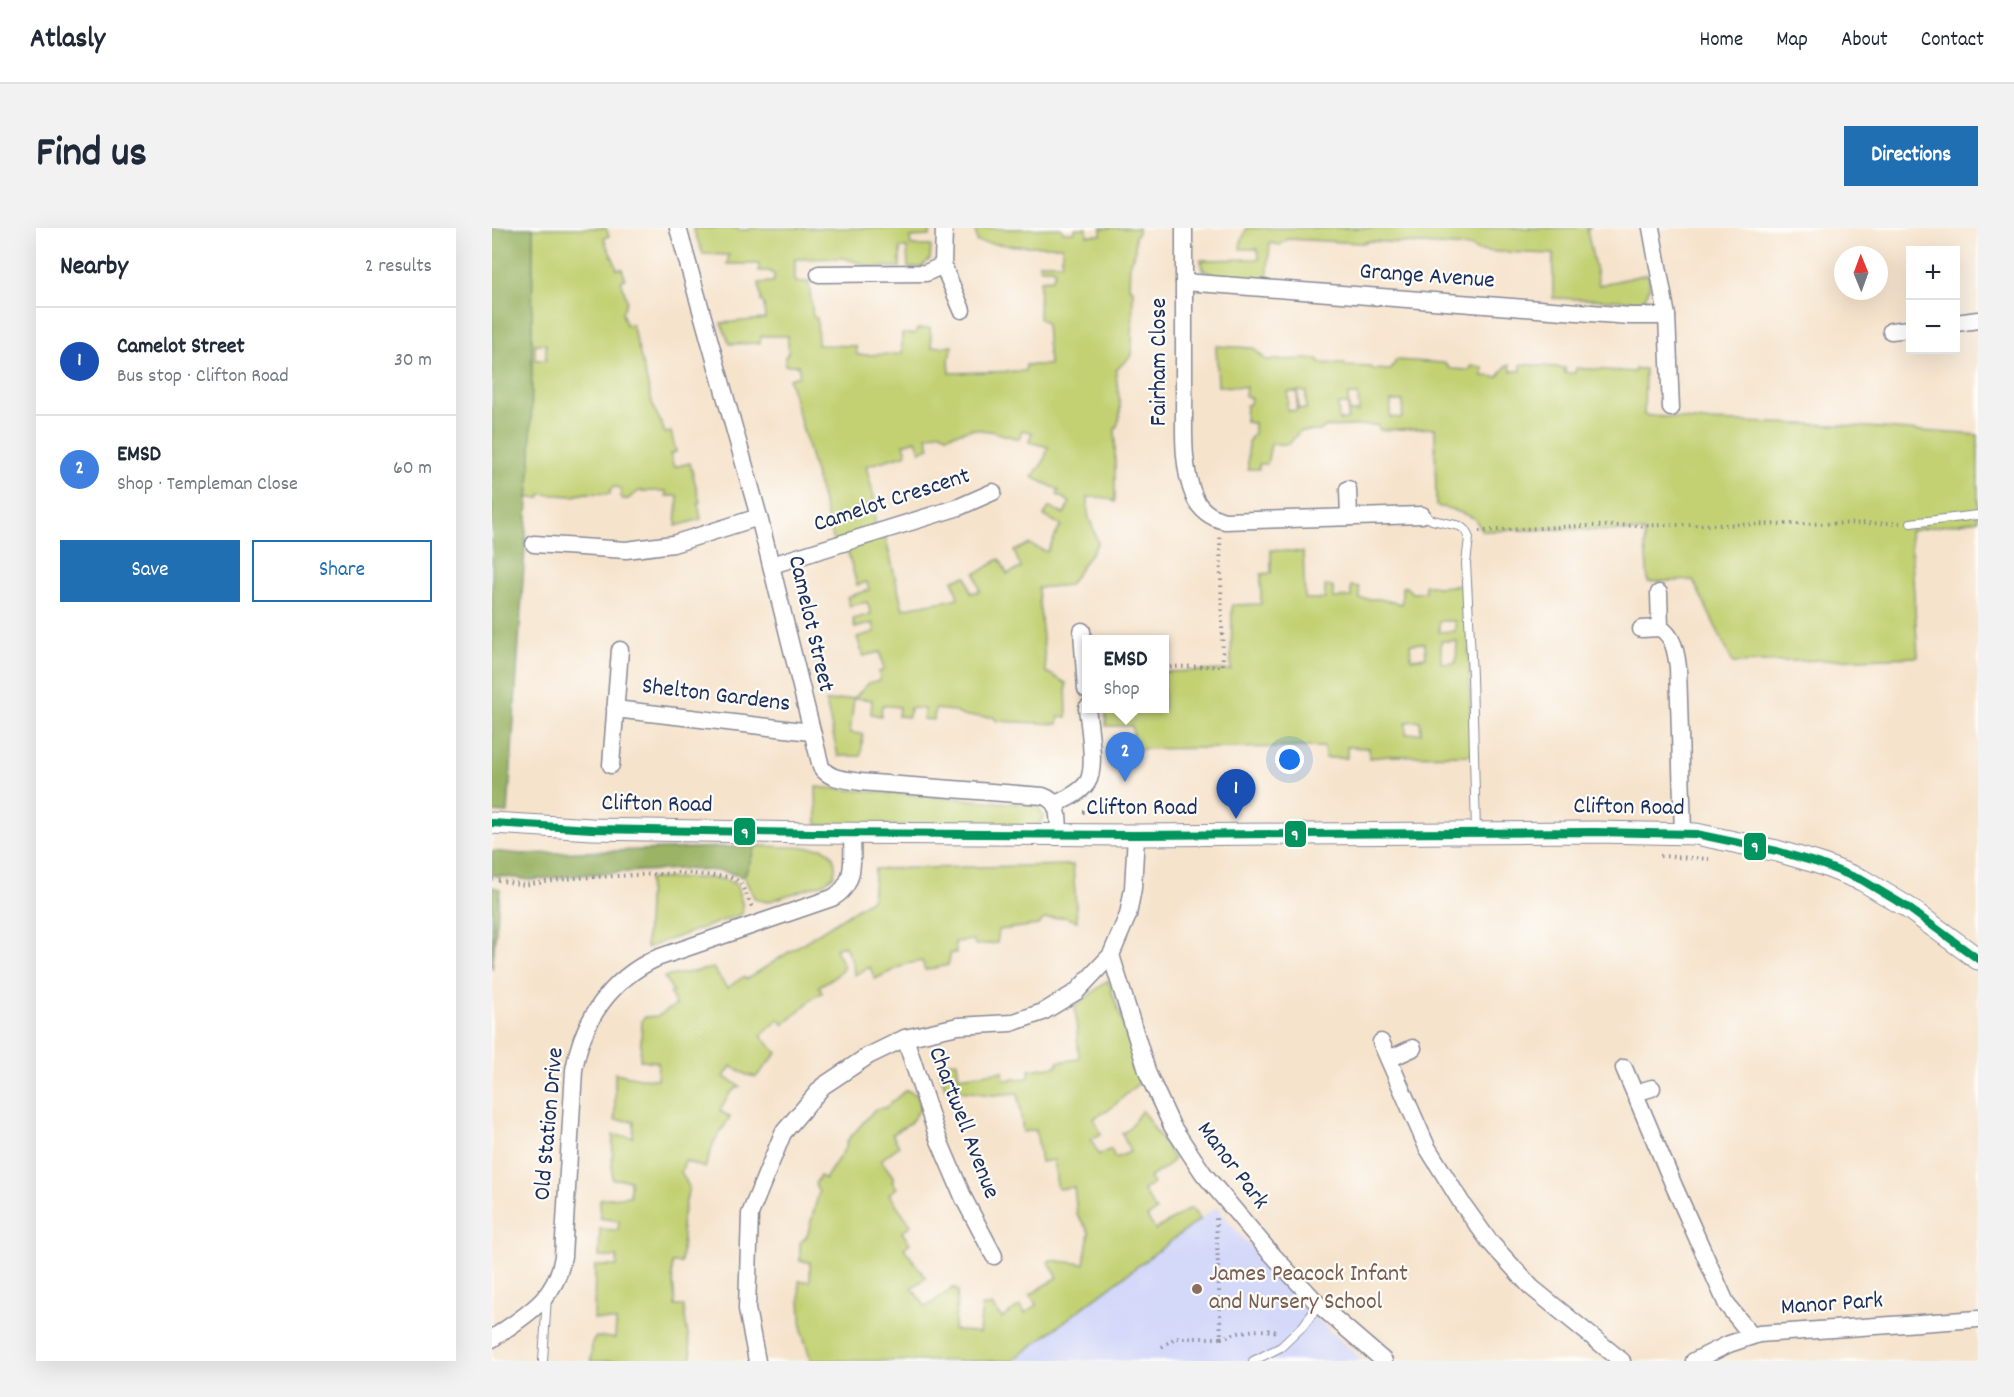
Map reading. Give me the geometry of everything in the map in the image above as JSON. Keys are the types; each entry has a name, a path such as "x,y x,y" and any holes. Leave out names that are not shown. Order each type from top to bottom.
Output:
{"street":[{"name":"Camelot Street","path":"678,228 772,565 821,767 830,776 836,778 1043,796 1053,801 1057,808"},
{"path":"944,228 943,265 962,310"},
{"name":"Fairham Close","path":"1184,228 1187,494 1207,513 1219,520"},
{"path":"1651,228 1667,316 1671,408"},
{"path":"819,274 926,273 943,265"},
{"name":"Grange Avenue","path":"1184,282 1606,314 1667,316"},
{"path":"1960,322 1978,320"},
{"path":"1891,331 1906,330"},
{"path":"1348,489 1349,517"},
{"name":"Camelot Crescent","path":"772,565 959,507 993,492"},
{"path":"1219,520 1422,515"},
{"path":"534,543 626,550 673,544 759,518"},
{"path":"1659,593 1660,628"},
{"path":"1641,629 1660,628 1665,631 1672,641 1678,667 1683,833"},
{"path":"1082,631 1082,635"},
{"name":"Shelton Gardens","path":"610,765 620,651"},
{"name":"Shelton Gardens","path":"615,709 811,732"},
{"path":"1059,834 1057,808 1089,782 1092,769 1087,713"},
{"name":"Clifton Road","path":"492,823 650,831 852,833 1136,835 1683,833 1718,837 1801,857 1854,877 1893,898 1978,959"},
{"name":"Old Station Drive","path":"492,1339 547,1296 558,1277 564,1256 574,1070 580,1042 591,1017 610,992 644,964 842,893 848,885 851,873 852,833"},
{"path":"757,1361 747,1309 750,1214 783,1133 823,1086 868,1056 905,1038 958,1026 1011,1023 1043,1012 1076,992 1111,955 1131,905 1136,835"},
{"name":"Manor Park","path":"1111,955 1148,1074 1172,1126 1203,1173 1268,1250 1319,1305 1384,1361"},
{"name":"Chartwell Avenue","path":"905,1038 938,1138 964,1199 994,1256"},
{"path":"1381,1042 1427,1147 1461,1202 1489,1241 1531,1287 1622,1361"},
{"path":"1389,1059 1413,1048"},
{"path":"1624,1068 1727,1305 1752,1336"},
{"path":"1635,1094 1652,1088"},
{"name":"Manor Park","path":"1694,1361 1729,1344 1752,1336 1774,1332 1978,1319"}],"lane":[{"path":"1422,515 1432,520 1460,526 1466,531 1470,545 1466,564 1473,687 1476,833"},
{"path":"1911,523 1978,515"},
{"path":"543,1361 547,1296"},
{"path":"1253,1361 1281,1347 1303,1326 1319,1305"}],"path":[{"path":"1169,667 1223,666 1219,520"},
{"path":"1466,531 1580,526 1911,523"},
{"path":"1057,808 1095,812 1094,834"},
{"path":"1652,855 1718,860"},
{"path":"492,879 524,885 574,878 680,873 730,877 738,880 743,886 757,924"},
{"path":"1216,1189 1221,1338"},
{"path":"1162,1347 1175,1338 1221,1338 1245,1330 1263,1329 1293,1336"}],"shaded area":[{"name":"James Peacock Infant and Nursery School","path":"1216,1207 1300,1304 1363,1361 1012,1361"}],"green space":[{"path":"492,228 533,228 531,455 508,813 492,812"},
{"path":"533,228 606,228 609,236 604,238 605,242 617,269 622,268 625,279 621,281 627,301 622,313 626,325 632,324 654,409 665,433 671,432 676,452 670,454 674,467 690,463 700,502 698,503 701,519 676,526 678,496 666,496 666,491 639,491 628,499 621,499 621,490 613,487 610,494 586,493 573,496 541,494 540,498 528,498 531,455","holes":["535,344 546,344 546,360 535,360"]},
{"path":"693,228 749,230 750,228 930,228 930,236 910,237 911,246 931,246 930,259 921,267 908,268 907,248 900,248 900,267 873,267 844,258 795,259 795,282 809,282 813,317 817,318 818,345 856,346 857,355 902,354 902,334 915,334 917,329 930,328 932,347 953,346 949,358 950,373 1025,371 1026,365 1049,365 1046,323 1039,318 1040,280 1052,279 1055,272 1053,268 1040,268 1039,263 1062,263 1062,246 1017,246 977,242 975,228 1061,228 1063,232 1075,232 1075,228 1087,228 1087,235 1101,235 1101,228 1138,228 1135,236 1135,253 1130,262 1129,287 1133,289 1132,355 1116,370 1120,416 1115,430 1115,502 1108,498 1088,497 1088,514 1098,543 1069,585 1038,588 1046,672 1066,683 1067,717 1059,717 1058,724 997,721 993,717 963,716 954,711 935,709 934,720 923,719 924,709 910,708 909,717 898,716 899,707 882,705 881,716 871,714 872,700 854,698 869,683 880,680 879,672 884,670 880,652 863,656 857,637 875,632 873,623 855,628 853,619 871,614 867,602 850,606 847,597 869,590 867,582 857,585 847,549 885,536 903,609 958,598 953,580 966,576 971,593 980,591 975,573 1000,559 1007,574 1021,568 1014,551 1029,544 1047,552 1061,525 1044,516 1049,507 1064,514 1070,502 1057,495 1059,490 1032,477 1044,461 1048,447 1029,442 1032,432 1022,430 1019,439 972,429 946,436 941,432 927,436 930,448 920,451 916,440 904,444 907,454 866,466 874,497 875,530 834,542 789,379 799,376 799,365 785,365 788,336 761,336 760,343 730,344 721,323 765,319 759,283 772,282 774,274 769,271 759,271 759,264 727,264 729,255 703,254"},
{"path":"1246,228 1590,228 1587,231 1599,285 1648,274 1649,288 1642,301 1553,298 1553,254 1478,251 1472,247 1370,241 1362,243 1288,239 1280,245 1270,243 1267,282 1222,278 1203,270 1201,260 1259,259 1258,249 1240,249"},
{"path":"1216,346 1253,348 1266,360 1318,359 1320,363 1391,370 1396,360 1444,363 1451,369 1470,370 1471,366 1483,367 1483,376 1498,377 1507,365 1510,365 1511,371 1521,371 1521,364 1565,368 1565,373 1575,373 1576,368 1634,372 1635,369 1645,369 1644,415 1704,421 1839,425 1978,435 1978,520 1910,531 1918,657 1733,663 1693,580 1648,582 1644,532 1562,529 1483,531 1474,518 1436,506 1435,428 1380,430 1377,425 1325,427 1320,431 1300,431 1289,444 1271,444 1267,464 1259,464 1259,469 1248,469 1248,442 1254,433 1254,423 1245,422 1246,405 1250,404 1251,398 1245,396 1246,387 1218,386","holes":["1298,391 1306,392 1306,409 1298,409","1288,392 1298,392 1296,411 1287,410","1348,395 1358,395 1359,412 1349,412","1391,401 1403,401 1402,418 1390,417","1338,404 1348,404 1348,420 1339,420"]},
{"path":"1271,550 1303,552 1305,599 1325,599 1325,586 1333,587 1333,598 1351,597 1351,586 1359,587 1360,599 1379,599 1402,604 1402,587 1406,587 1412,593 1425,592 1425,585 1438,587 1467,585 1472,755 1369,758 1369,748 1347,747 1347,758 1325,758 1324,747 1134,749 1132,726 1106,726 1106,713 1169,713 1169,672 1231,670 1232,605 1261,604 1261,574 1271,573","holes":["1439,621 1455,621 1455,631 1439,632","1441,641 1457,641 1456,663 1441,663","1425,643 1426,657 1411,659 1410,644","1420,721 1421,733 1406,734 1406,722"]},
{"path":"854,698 850,733 863,734 861,756 838,756 826,702"},
{"path":"816,787 1033,805 1039,808 1043,817 1036,826 817,825"},
{"path":"756,846 823,848 834,859 834,875 824,883 767,902 755,899 744,877"},
{"path":"756,846 744,877 722,871 679,869 530,880 492,875 492,851 522,854"},
{"path":"1073,865 1077,921 1064,917 1044,919 1038,925 999,930 997,943 975,945 974,940 955,942 956,953 951,953 948,965 925,970 922,961 906,964 875,979 870,967 854,975 853,963 844,945 835,949 844,967 836,976 819,986 822,993 813,998 784,1025 779,1019 761,1036 777,1053 756,1077 731,1066 724,1077 740,1086 730,1093 720,1111 730,1117 714,1142 705,1168 685,1161 681,1172 689,1187 681,1224 683,1236 681,1263 672,1263 672,1274 675,1306 684,1306 692,1361 591,1361 592,1342 596,1337 615,1338 616,1321 594,1319 595,1266 617,1266 617,1257 599,1257 600,1229 618,1230 619,1221 600,1218 600,1199 630,1196 630,1180 612,1179 613,1135 633,1137 634,1121 615,1120 615,1073 657,1079 658,1062 640,1060 642,1020 645,1017 658,1016 676,1005 670,993 673,991 664,977 713,968 727,988 743,977 747,979 872,899 875,869"},
{"path":"649,879 722,879 736,884 743,906 742,914 646,948"},
{"path":"492,887 500,889 492,970"},
{"path":"1108,980 1142,1080 1109,1110 1094,1118 1101,1134 1091,1139 1099,1155 1111,1149 1115,1158 1130,1152 1122,1133 1128,1130 1142,1110 1174,1159 1149,1178 1153,1184 1143,1190 1156,1211 1147,1217 1155,1230 1191,1208 1200,1219 1012,1361 811,1361 802,1332 799,1281 810,1281 810,1262 800,1261 800,1243 807,1236 819,1192 815,1184 820,1176 825,1179 846,1147 847,1141 875,1109 885,1108 906,1090 917,1095 921,1108 910,1123 892,1134 899,1146 881,1160 894,1178 892,1181 897,1188 889,1194 911,1225 902,1232 910,1243 904,1248 926,1278 912,1288 926,1307 953,1288 958,1291 954,1330 979,1333 982,1306 992,1306 1002,1318 1020,1306 1025,1313 1037,1305 1030,1295 1058,1277 1048,1262 1050,1260 1084,1264 1089,1232 1077,1214 1074,1187 1059,1189 1057,1187 1054,1160 1041,1162 1036,1130 1023,1132 1018,1093 993,1095 946,1089 939,1071 941,1063 957,1062 959,1077 1003,1071 1004,1080 1029,1078 1029,1070 1057,1066 1057,1062 1079,1059 1075,1007"}],"transit line":[{"name":"9","path":"492,823 592,829 811,833 1136,835 1595,832 1696,834 1777,851 1818,863 1862,880 1907,907 1978,959"}],"place":[{"name":"EMSD","path":"1125,782"},
{"name":"Camelot Street","path":"1236,819"},
{"name":"James Peacock Infant and Nursery School","path":"1197,1289"}]}
